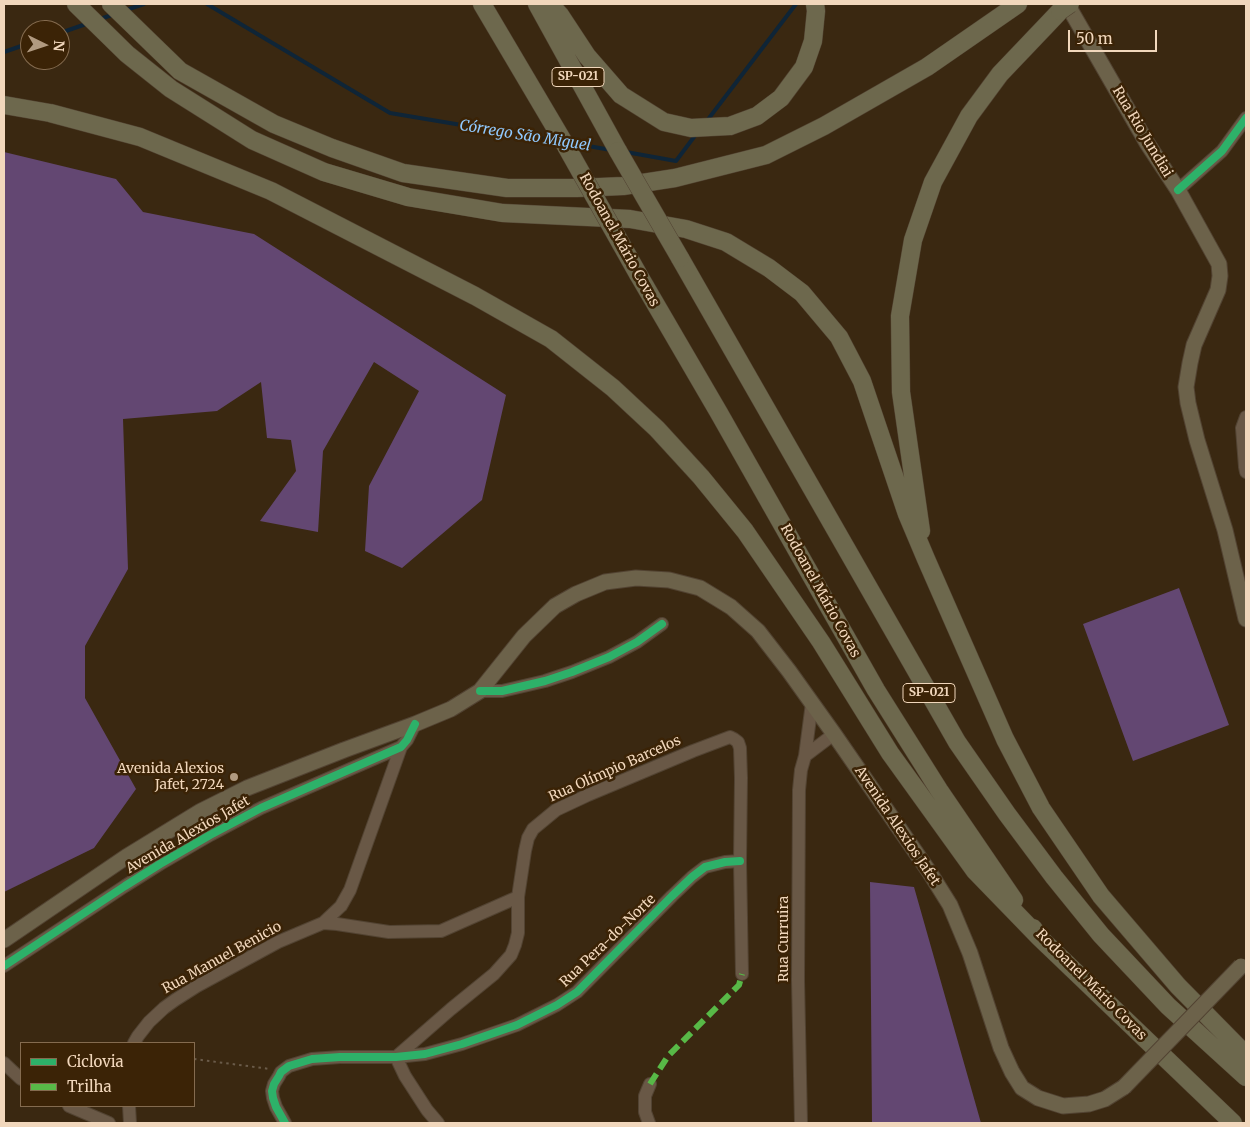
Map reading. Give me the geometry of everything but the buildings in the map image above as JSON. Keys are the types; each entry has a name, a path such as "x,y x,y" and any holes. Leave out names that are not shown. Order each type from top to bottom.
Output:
{"highway":[{"name":"Rodoanel Mário Covas","path":"482,4 566,146 876,690 938,790 1039,937 1233,1123"},
{"name":"SP-021","path":"538,4 618,151 962,750 1054,877 1101,935 1168,1006 1246,1078"},
{"path":"550,4 560,15 588,56 621,95 664,122 691,128 730,126 757,116 781,98 804,67 813,41 815,4"},
{"path":"112,6 180,70 274,124 332,148 403,173 507,188 577,188 623,186 675,178 766,154 824,126 927,67 1018,4"},
{"path":"926,559 901,392 900,316 913,240 933,182 969,116 1000,74 1066,6"},
{"path":"79,7 127,54 171,89 252,140 324,172 408,197 503,213 630,219 686,229 726,242 770,268 802,294 839,337 862,381 904,505 926,559 1005,739 1041,808 1101,896 1178,986 1246,1055"},
{"path":"4,105 50,112 140,137 271,191 467,292 551,339 613,388 657,429 702,477 745,531 821,642 890,753 975,871 1039,937"}],"main road":[{"name":"Rua Rio Jundiai","path":"1066,6 1178,190 1219,264 1218,290 1194,345 1186,387 1197,440 1225,530 1246,619"},
{"name":"Avenida Alexios Jafet","path":"4,940 126,857 201,811 247,788 451,709 480,691 524,636 555,606 576,594 605,582 636,578 669,580 700,588 731,606 758,631 789,671 930,873 950,905 970,953 1001,1048 1022,1088 1038,1098 1064,1106 1089,1104 1105,1099 1124,1087 1244,964"}],"street":[{"path":"1178,190 1222,151 1246,118"},
{"path":"1246,416 1242,428 1246,472"},
{"path":"480,691 502,691 572,672 609,657 637,642 662,624"},
{"name":"Rua Curruira","path":"801,1123 798,988 799,790 812,703"},
{"path":"401,746 415,724"},
{"path":"805,756 834,734"},
{"name":"Rua Olímpio Barcelos","path":"396,1057 494,974 507,960 515,945 518,933 518,897 528,838 533,829 556,810 730,737 738,742 740,748 740,860"},
{"name":"Rua Manuel Benicio","path":"135,1042 149,1022 175,1000 278,942 323,923 340,906 350,890 401,746"},
{"name":"Avenida Alexios Jafet","path":"4,966 160,864 210,835 261,808 401,746"},
{"path":"740,860 742,974"},
{"name":"Rua Pera-do-Norte","path":"282,1072 289,1066 312,1059 396,1057 425,1054 462,1044 517,1025 557,1005 577,992 672,896 705,867 740,860"},
{"path":"323,923 389,932 441,931 518,897"},
{"path":"396,1057 418,1097 438,1123"},
{"path":"4,1063 20,1078"},
{"path":"282,1072 272,1091 276,1107 285,1123"},
{"path":"649,1123 645,1112 645,1096 650,1084"},
{"path":"72,1107 109,1123"},
{"path":"129,1107 130,1123"}],"path":[{"path":"195,1059 272,1069 282,1072"}],"shaded area":[{"path":"4,152 116,179 143,212 254,234 506,395 482,500 402,568 365,551 369,486 419,391 374,362 323,451 318,532 260,521 296,471 291,440 267,438 261,382 217,411 123,419 128,569 85,646 85,698 136,789 94,848 4,892"},
{"path":"1179,588 1229,725 1133,761 1083,624"},
{"path":"870,882 914,887 981,1123 872,1123"}],"waterway":[{"name":"Córrego São Miguel","path":"126,10 144,4"},
{"name":"Córrego São Miguel","path":"207,4 390,113 557,141"},
{"name":"Córrego São Miguel","path":"706,122 796,4"},
{"name":"Córrego São Miguel","path":"100,19 115,14"},
{"name":"Córrego São Miguel","path":"70,30 89,23"},
{"name":"Córrego São Miguel","path":"4,52 20,46"},
{"name":"Córrego São Miguel","path":"626,152 676,161 697,133"},
{"name":"Córrego São Miguel","path":"571,143 611,150"}],"marked path":[{"path":"650,1084 668,1056 739,985 742,974"}],"cycle path":[{"path":"1178,190 1222,151 1246,118"},
{"path":"480,691 502,691 545,681 572,672 609,657 637,642 662,624"},
{"path":"4,966 125,886 210,835 261,808 401,747 415,724"},
{"path":"285,1123 276,1107 272,1091 281,1072 289,1066 312,1059 396,1057 425,1054 462,1044 517,1025 557,1005 577,992 672,896 705,867 725,862 740,861"}],"place":[{"name":"Avenida Alexios Jafet, 2724","path":"234,777"}]}
